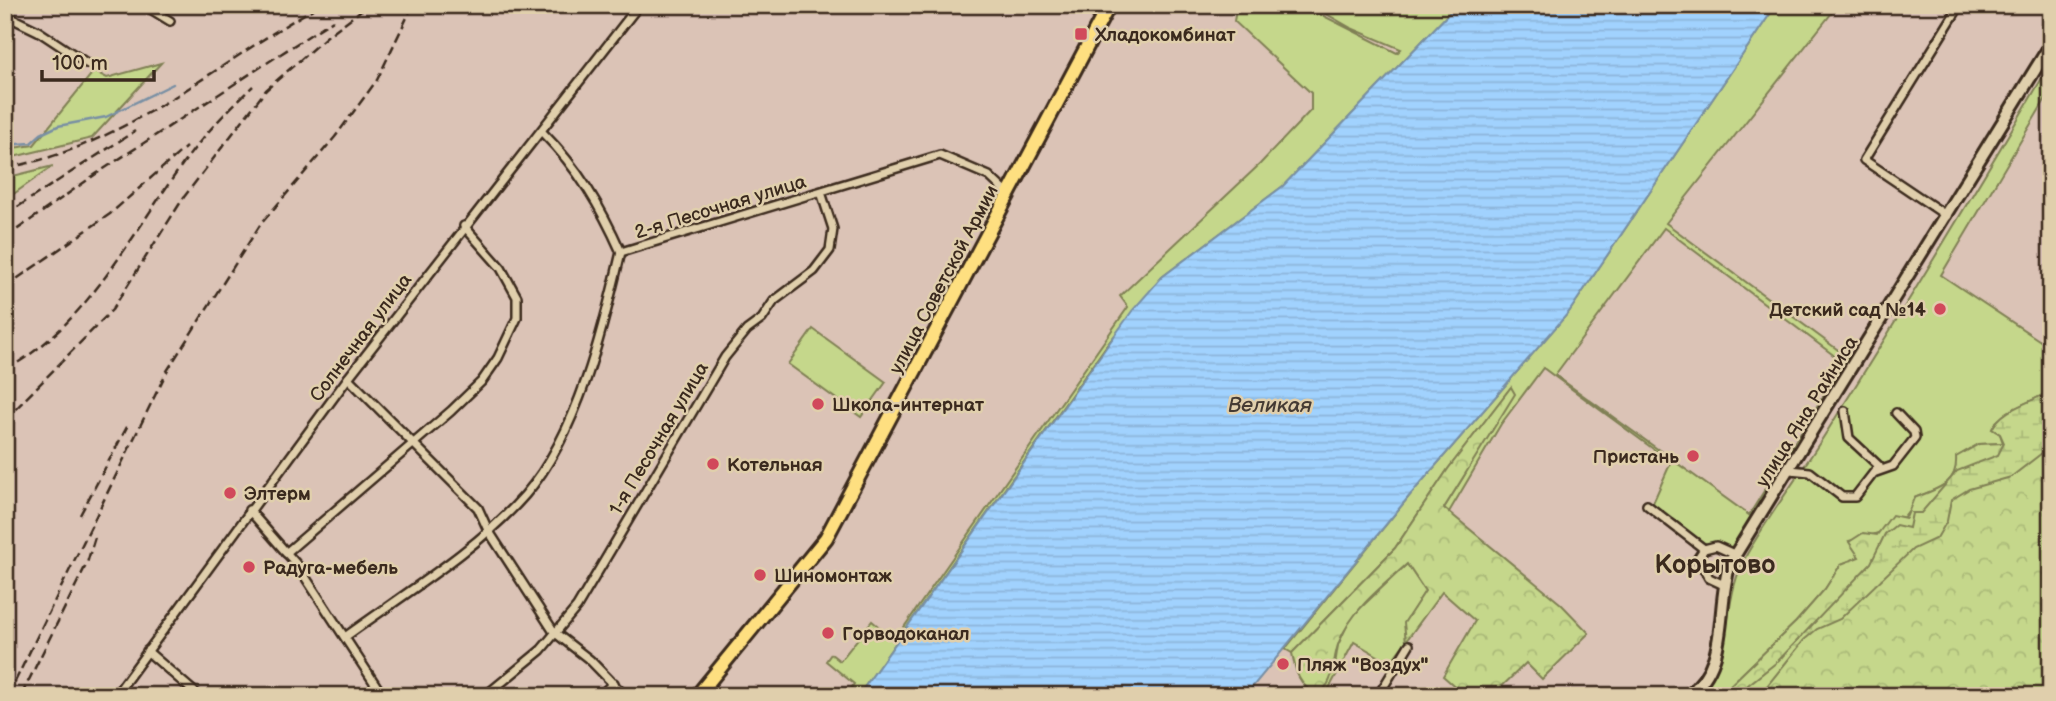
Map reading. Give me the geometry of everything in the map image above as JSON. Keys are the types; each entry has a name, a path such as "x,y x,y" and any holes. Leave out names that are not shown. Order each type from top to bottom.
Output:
{"main road":[{"name":"улица Советской Армии","path":"697,696 826,538 1109,5"}],"street":[{"path":"144,5 170,21"},
{"name":"Солнечная улица","path":"115,696 348,378 464,226 542,133 639,5"},
{"path":"1947,216 1864,160 1960,5"},
{"path":"5,15 38,31 88,64"},
{"name":"улица Яна Райниса","path":"1686,696 1702,684 1715,658 1724,585 1736,555 2051,44"},
{"path":"542,133 561,151 599,203 621,252"},
{"name":"2-я Песочная улица","path":"345,637 488,530 526,493 558,443 592,363 621,252 940,155 989,176 1009,195"},
{"name":"1-я Песочная улица","path":"485,696 541,650 577,607 724,356 747,330 762,320 774,301 814,271 830,250 833,229 821,192"},
{"path":"286,553 482,381 517,318 517,297 501,268 464,226"},
{"path":"348,378 478,508 488,530 554,632 614,683 625,696"},
{"path":"1790,470 1810,472 1849,499 1855,497 1879,466 1849,438 1845,411"},
{"path":"1876,472 1894,466 1915,438 1914,432 1896,413"},
{"path":"1647,505 1704,549"},
{"path":"249,510 286,553 383,696"},
{"path":"1724,585 1703,572 1698,558 1704,549 1716,547 1736,555"},
{"path":"1378,696 1409,645"},
{"path":"147,651 199,696"},
{"path":"598,696 614,683"}],"green space":[{"path":"1237,5 1302,5 1397,53 1401,49 1351,28 1311,5 1457,5 1283,186 1162,277 1106,346 858,696 846,696 854,684 826,661 831,654 840,661 872,621 891,637 897,637 1128,307 1120,296 1260,164 1311,110 1311,93 1234,21"},
{"path":"1776,5 1838,5 1666,223 1853,361 1735,549 1704,543 1652,505 1671,462 1543,368 1501,424 1449,512 1444,508 1511,387 1448,469 1395,548 1292,653 1285,649 1411,494 1569,312","holes":["1664,228 1844,363 1749,515 1555,375"]},
{"path":"161,63 92,138 5,159 5,149 34,145 94,71 107,78"},
{"path":"2051,63 2051,90 1941,275 2051,348 2051,390 2009,412 1996,422 2004,443 1979,444 1957,457 1950,480 1915,498 1897,523 1870,536 1849,541 1860,557 1841,564 1825,589 1796,622 1719,696 1699,696 1711,680 1718,663 1733,590 1747,554 1887,335"},
{"path":"53,166 5,200 5,178"},
{"path":"813,329 886,382 861,417 788,364"},
{"path":"1511,387 1515,394 1444,508 1561,604 1589,633 1542,679 1526,663 1492,696 1466,696 1443,676 1475,621 1442,592 1406,641 1404,623 1425,591 1407,564 1368,599 1352,619 1339,642 1331,678 1317,695 1306,687 1299,677 1292,653 1395,548 1448,469"},
{"path":"2051,390 2051,696 1719,696 1796,622 1825,589 1841,564 1859,557 1849,542 1863,533 1877,535 1892,515 1906,518 1914,498 1950,480 1954,474 1956,457 1979,444 2003,443 2000,434 1992,429 1997,422 2011,411"},
{"path":"2051,390 2051,446 2011,477 1969,489 1951,500 1947,521 1937,538 1913,549 1840,619 1817,629 1804,640 1759,696 1743,696 1748,685 1777,662 1871,563 1885,534 1896,525 1909,528 1912,513 1921,513 1957,471 1998,455 2004,443 2000,434 1992,429 2003,415"},
{"path":"1407,564 1425,591 1405,623 1406,641 1390,663 1354,642 1325,696 1298,696 1303,687 1317,695 1334,671 1338,645 1351,617"}],"water":[{"name":"Великая","path":"1457,5 1776,5 1569,312 1411,494 1245,696 858,696 1132,311 1162,277 1283,186"}],"waterway":[{"path":"5,145 31,143 41,134 58,126 106,117 173,84"}],"railway":[{"path":"5,168 49,157 91,142 130,122 320,5"},
{"path":"5,420 112,310 184,197 266,90 326,37 368,5"},
{"path":"8,696 167,371 260,225 335,137 377,80 413,5"},
{"path":"5,238 96,174 333,20"},
{"path":"5,370 35,351 85,302 195,147 253,86"},
{"path":"5,215 135,131"},
{"path":"5,287 110,214 186,147"},
{"path":"80,515 128,425"},
{"path":"21,696 87,563 95,537"}],"place":[{"name":"Хладокомбинат","path":"1081,34"},
{"name":"Детский сад №14","path":"1940,309"},
{"name":"Школа-интернат","path":"818,404"},
{"name":"Пристань","path":"1693,456"},
{"name":"Котельная","path":"713,464"},
{"name":"Элтерм","path":"230,493"},
{"name":"Радуга-мебель","path":"249,567"},
{"name":"Шиномонтаж","path":"760,575"},
{"name":"Горводоканал","path":"828,633"},
{"name":"Пляж \"Воздух\"","path":"1283,664"}],"district":[{"name":"Корытово","path":"1715,564"}]}
